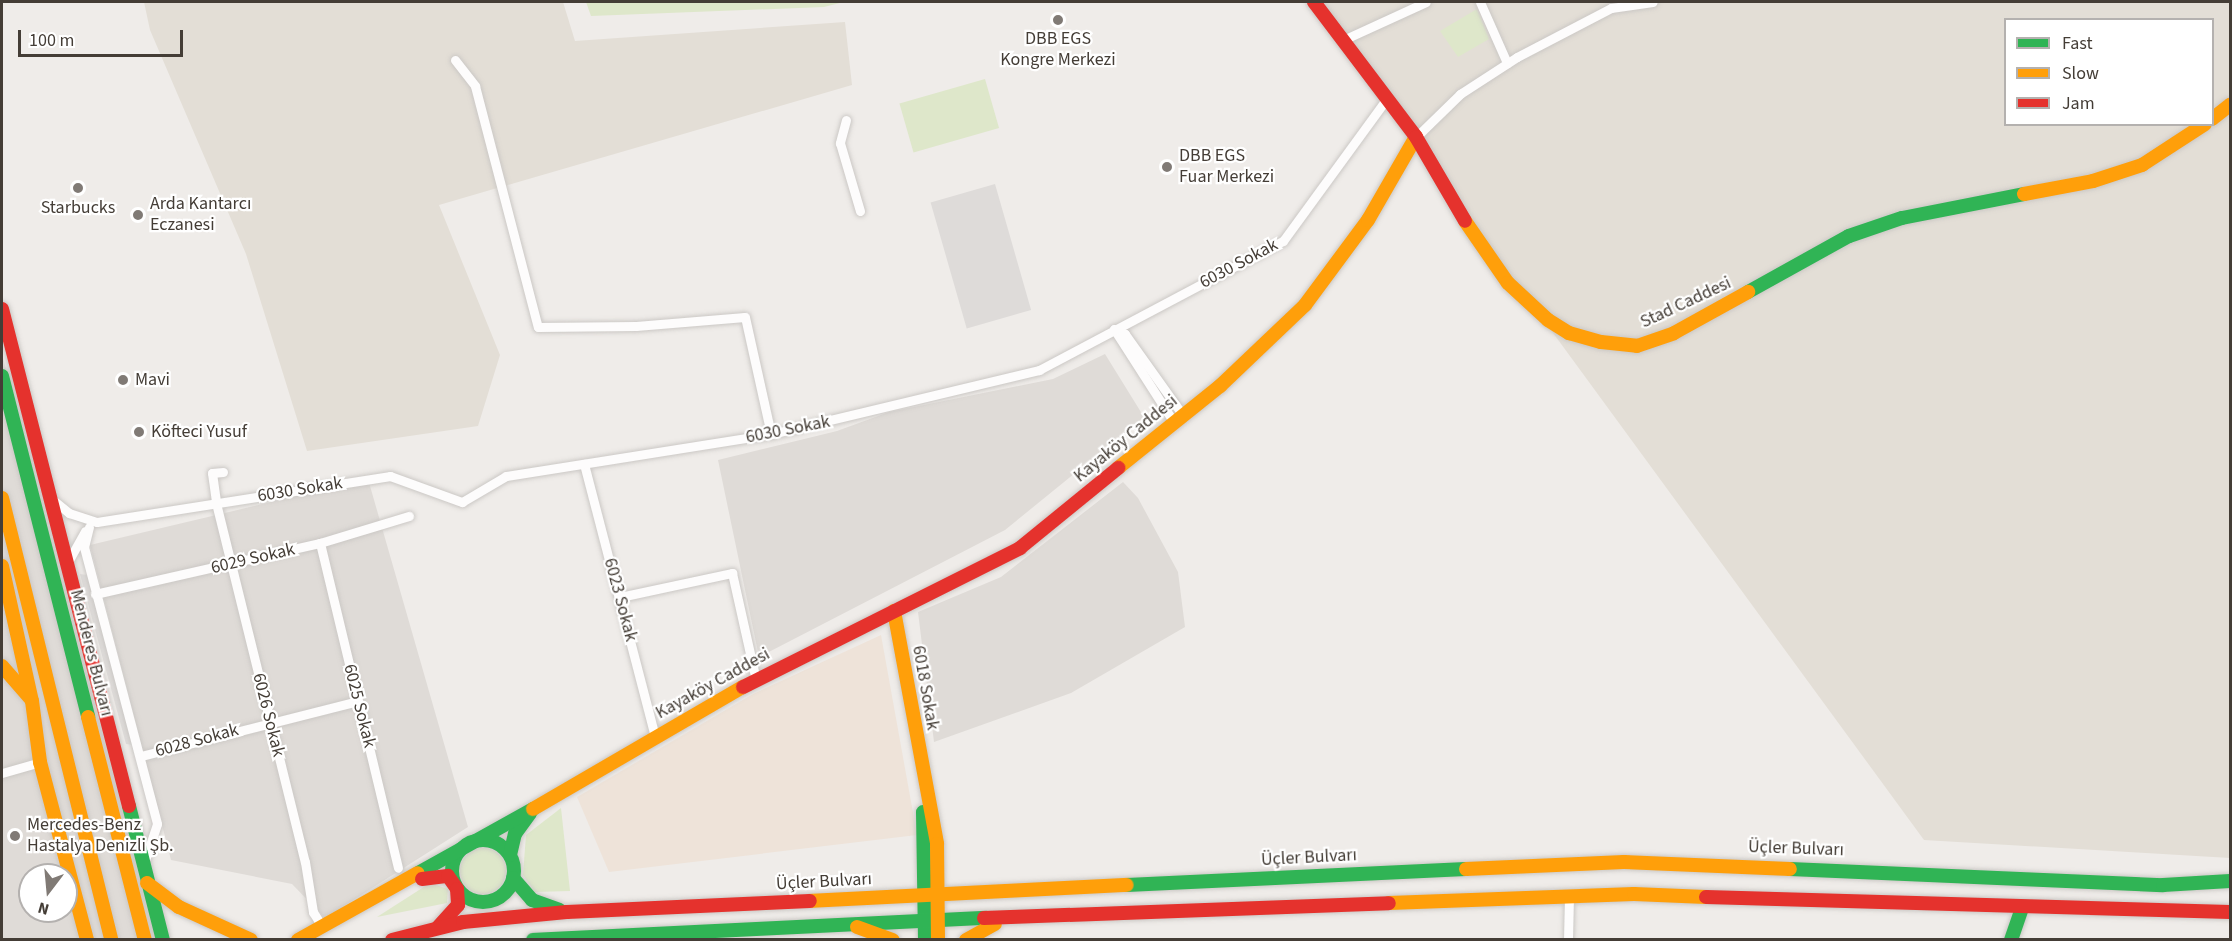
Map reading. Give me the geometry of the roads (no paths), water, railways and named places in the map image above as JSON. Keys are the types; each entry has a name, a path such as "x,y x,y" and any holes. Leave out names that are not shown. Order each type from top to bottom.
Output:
{"main road":[{"name":"Stad Caddesi","path":"1314,2 1416,137 1485,254 1532,308 1569,333 1601,342 1637,346 1711,315 1849,236 1957,205 2112,175 2155,159 2202,126"},
{"path":"2214,117 2230,105"},
{"name":"Kayaköy Caddesi","path":"420,876 470,844 756,680 1020,548 1178,418 1221,386 1305,305 1368,220 1416,137"},
{"path":"2,309 142,865 163,939"},
{"path":"6,393 8,333"},
{"name":"Menderes Bulvarı","path":"2,376 145,939"},
{"path":"2,498 111,939"},
{"path":"2,566 32,701 40,762 87,939"},
{"path":"2,604 5,584"},
{"name":"6018 Sokak","path":"894,611 937,844 940,895 933,921"},
{"path":"2,666 32,701"},
{"name":"6018 Sokak","path":"922,771 926,895 933,921"},
{"path":"298,939 321,925 354,918 420,876 440,874 455,883 469,899 490,901 507,891 513,878 510,855 519,825 533,809"},
{"path":"438,927 458,905 454,862 470,844 495,843 510,855"},
{"name":"Üçler Bulvarı","path":"392,939 438,927 567,912 1624,862 2163,885 2230,881"},
{"path":"513,878 532,900 567,912"},
{"path":"147,883 179,907 251,939"},
{"path":"533,939 830,924 1027,919 1634,894 2022,909 2230,912"},
{"path":"2011,939 2022,909"},
{"path":"966,939 989,926 1027,919"},
{"path":"925,939 933,921"},
{"path":"933,921 938,939"},
{"path":"830,924 855,926 893,939"}],"street":[{"path":"1343,40 1426,2"},
{"path":"1480,2 1507,63"},
{"name":"Kayaköy Caddesi","path":"1416,137 1460,94 1507,63 1609,5 1653,2"},
{"path":"455,60 475,87 538,327 636,326 745,317 771,434"},
{"name":"6030 Sokak","path":"50,496 69,513 93,524 390,476 462,502 506,476 771,434 1039,370 1114,328 1283,241 1386,100"},
{"path":"846,120 840,143 860,211"},
{"path":"1114,328 1178,418"},
{"name":"6023 Sokak","path":"584,464 656,736"},
{"name":"6026 Sokak","path":"224,472 212,473 216,503 306,862 313,912 321,925"},
{"name":"6029 Sokak","path":"95,594 320,543 409,516"},
{"path":"68,565 76,541 93,524"},
{"path":"93,524 84,547 141,756 157,825 142,865"},
{"name":"6025 Sokak","path":"320,543 398,868"},
{"path":"620,597 732,573 756,680"},
{"name":"6028 Sokak","path":"141,756 358,701"},
{"path":"2,773 40,762"},
{"path":"1568,939 1569,897"}],"place":[{"name":"DBB EGS Kongre Merkezi","path":"1058,20"},
{"name":"DBB EGS Fuar Merkezi","path":"1167,167"},
{"name":"Starbucks","path":"78,188"},
{"name":"Arda Kantarcı Eczanesi","path":"138,215"},
{"name":"Mavi","path":"123,380"},
{"name":"Köfteci Yusuf","path":"139,432"},
{"name":"Mercedes-Benz Hastalya Denizli Şb.","path":"15,836"}]}
